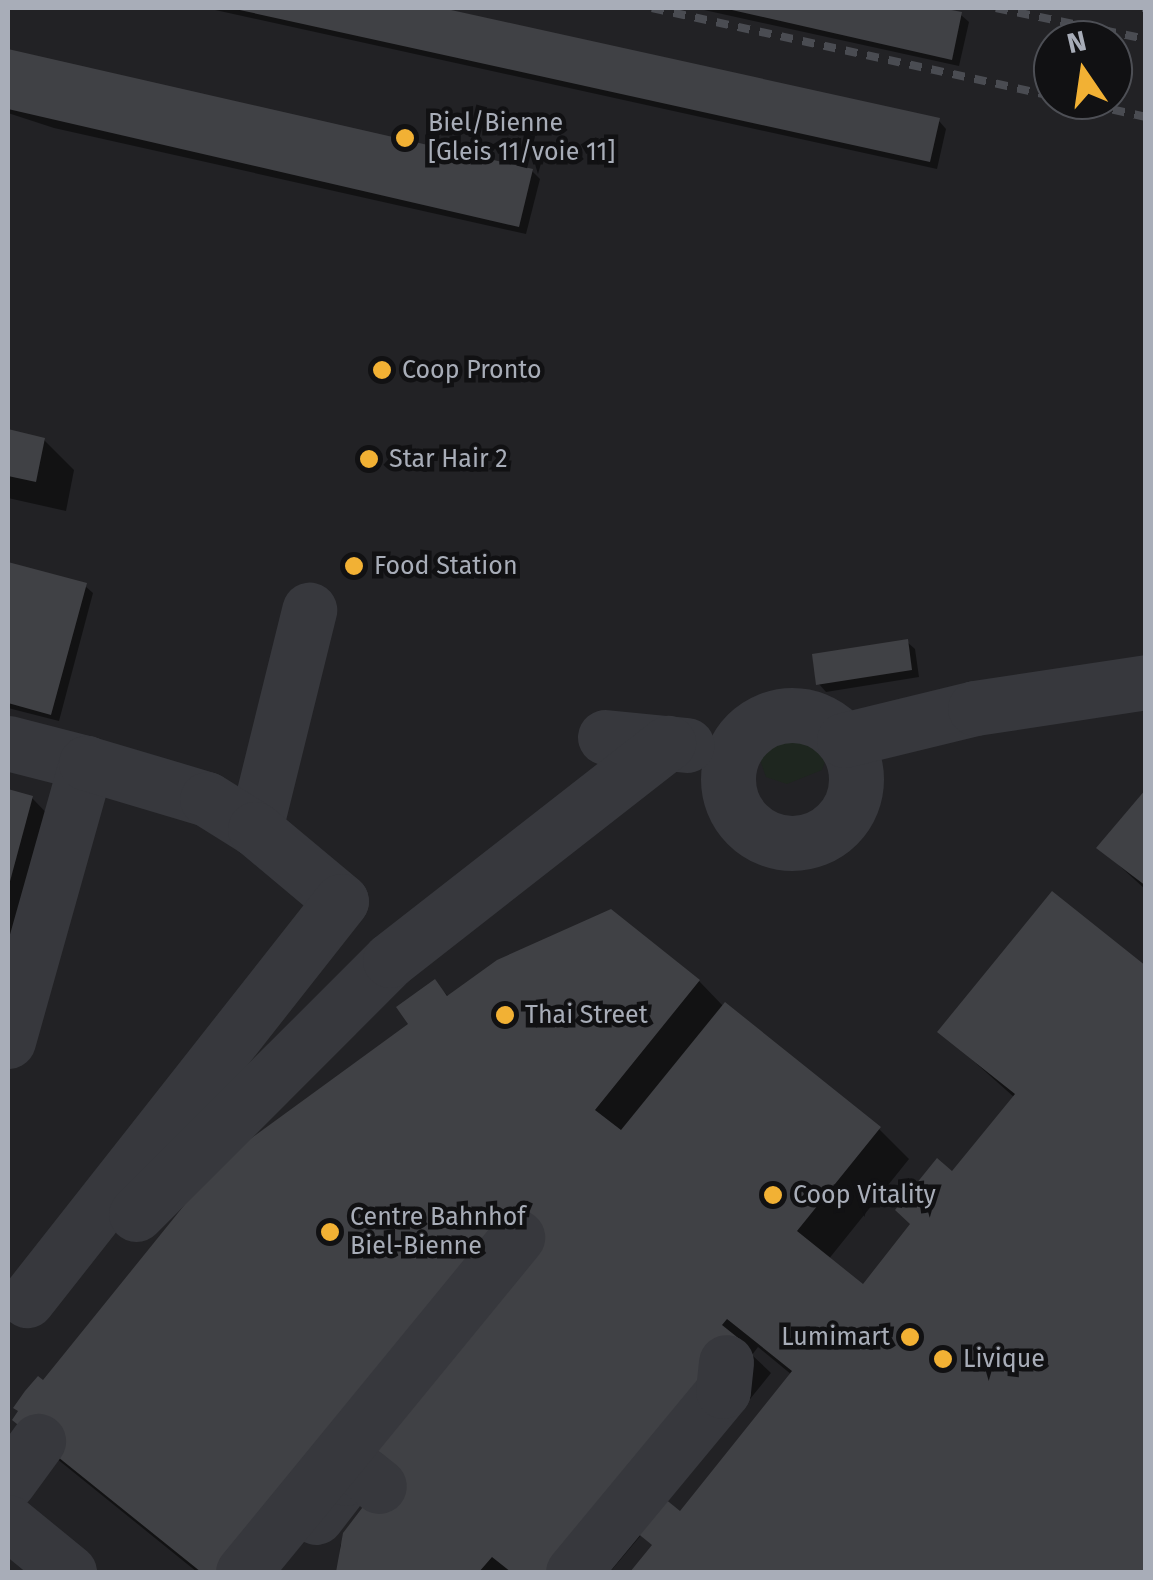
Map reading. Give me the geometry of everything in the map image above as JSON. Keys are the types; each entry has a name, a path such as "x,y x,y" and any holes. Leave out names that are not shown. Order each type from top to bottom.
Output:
{"street":[{"path":"255,829 309,610"},
{"path":"844,740 975,708 1146,682"},
{"path":"786,715 808,717 844,740 853,757 854,797 833,829 797,844 759,835 732,806 727,788 734,749 766,720 786,715"},
{"path":"605,737 734,749"},
{"path":"8,743 206,799 255,829 341,901 17,1314"},
{"path":"17,1314 92,1258 390,960 668,744"},
{"path":"10,1020 86,763"},
{"path":"243,1572 517,1237"},
{"path":"573,1572 723,1391 726,1362"},
{"path":"272,1572 346,1478 364,1474 378,1486"},
{"path":"8,1522 69,1572"}],"shaded area":[{"path":"8,8 1145,8 1145,1572 8,1572"},
{"path":"813,738 820,741 827,756 822,770 787,784 766,777 760,760 763,751 772,744"}],"building":[{"path":"442,8 940,118 930,162 235,9"},
{"path":"723,8 941,8 962,12 952,60"},
{"path":"8,49 533,169 519,227 8,109"},
{"path":"8,429 45,438 36,482 8,476"},
{"path":"8,562 87,583 51,715 8,703"},
{"path":"908,639 912,670 816,685 812,654"},
{"path":"8,789 33,796 9,885 8,885"},
{"path":"1146,789 1146,886 1096,848"},
{"name":"Centre Bahnhof Biel-Bienne","path":"1052,891 1146,966 1146,1572 630,1572 652,1545 636,1532 664,1498 680,1511 792,1371 727,1319 722,1325 742,1341 556,1572 511,1572 492,1557 479,1572 336,1572 343,1533 388,1474 362,1453 541,1232 514,1210 222,1572 201,1572 12,1420 18,1411 13,1408 25,1391 38,1376 43,1380 220,1161 408,1024 396,1007 435,979 447,996 497,960 611,909 700,980 595,1110 621,1130 725,1002 881,1127 797,1231 863,1284 910,1224 895,1210 937,1158 952,1171 1015,1094 937,1032"}],"railway":[{"path":"652,8 1033,92"},
{"path":"996,8 1146,39"},
{"path":"1133,114 1146,117"}],"place":[{"name":"Biel/Bienne [Gleis 11/voie 11]","path":"405,138"},
{"name":"Coop Pronto","path":"382,370"},
{"name":"Star Hair 2","path":"369,459"},
{"name":"Food Station","path":"354,566"},
{"name":"Thai Street","path":"505,1015"},
{"name":"Coop Vitality","path":"773,1195"},
{"name":"Centre Bahnhof Biel-Bienne","path":"330,1232"},
{"name":"Lumimart","path":"910,1337"},
{"name":"Livique","path":"943,1359"}]}
